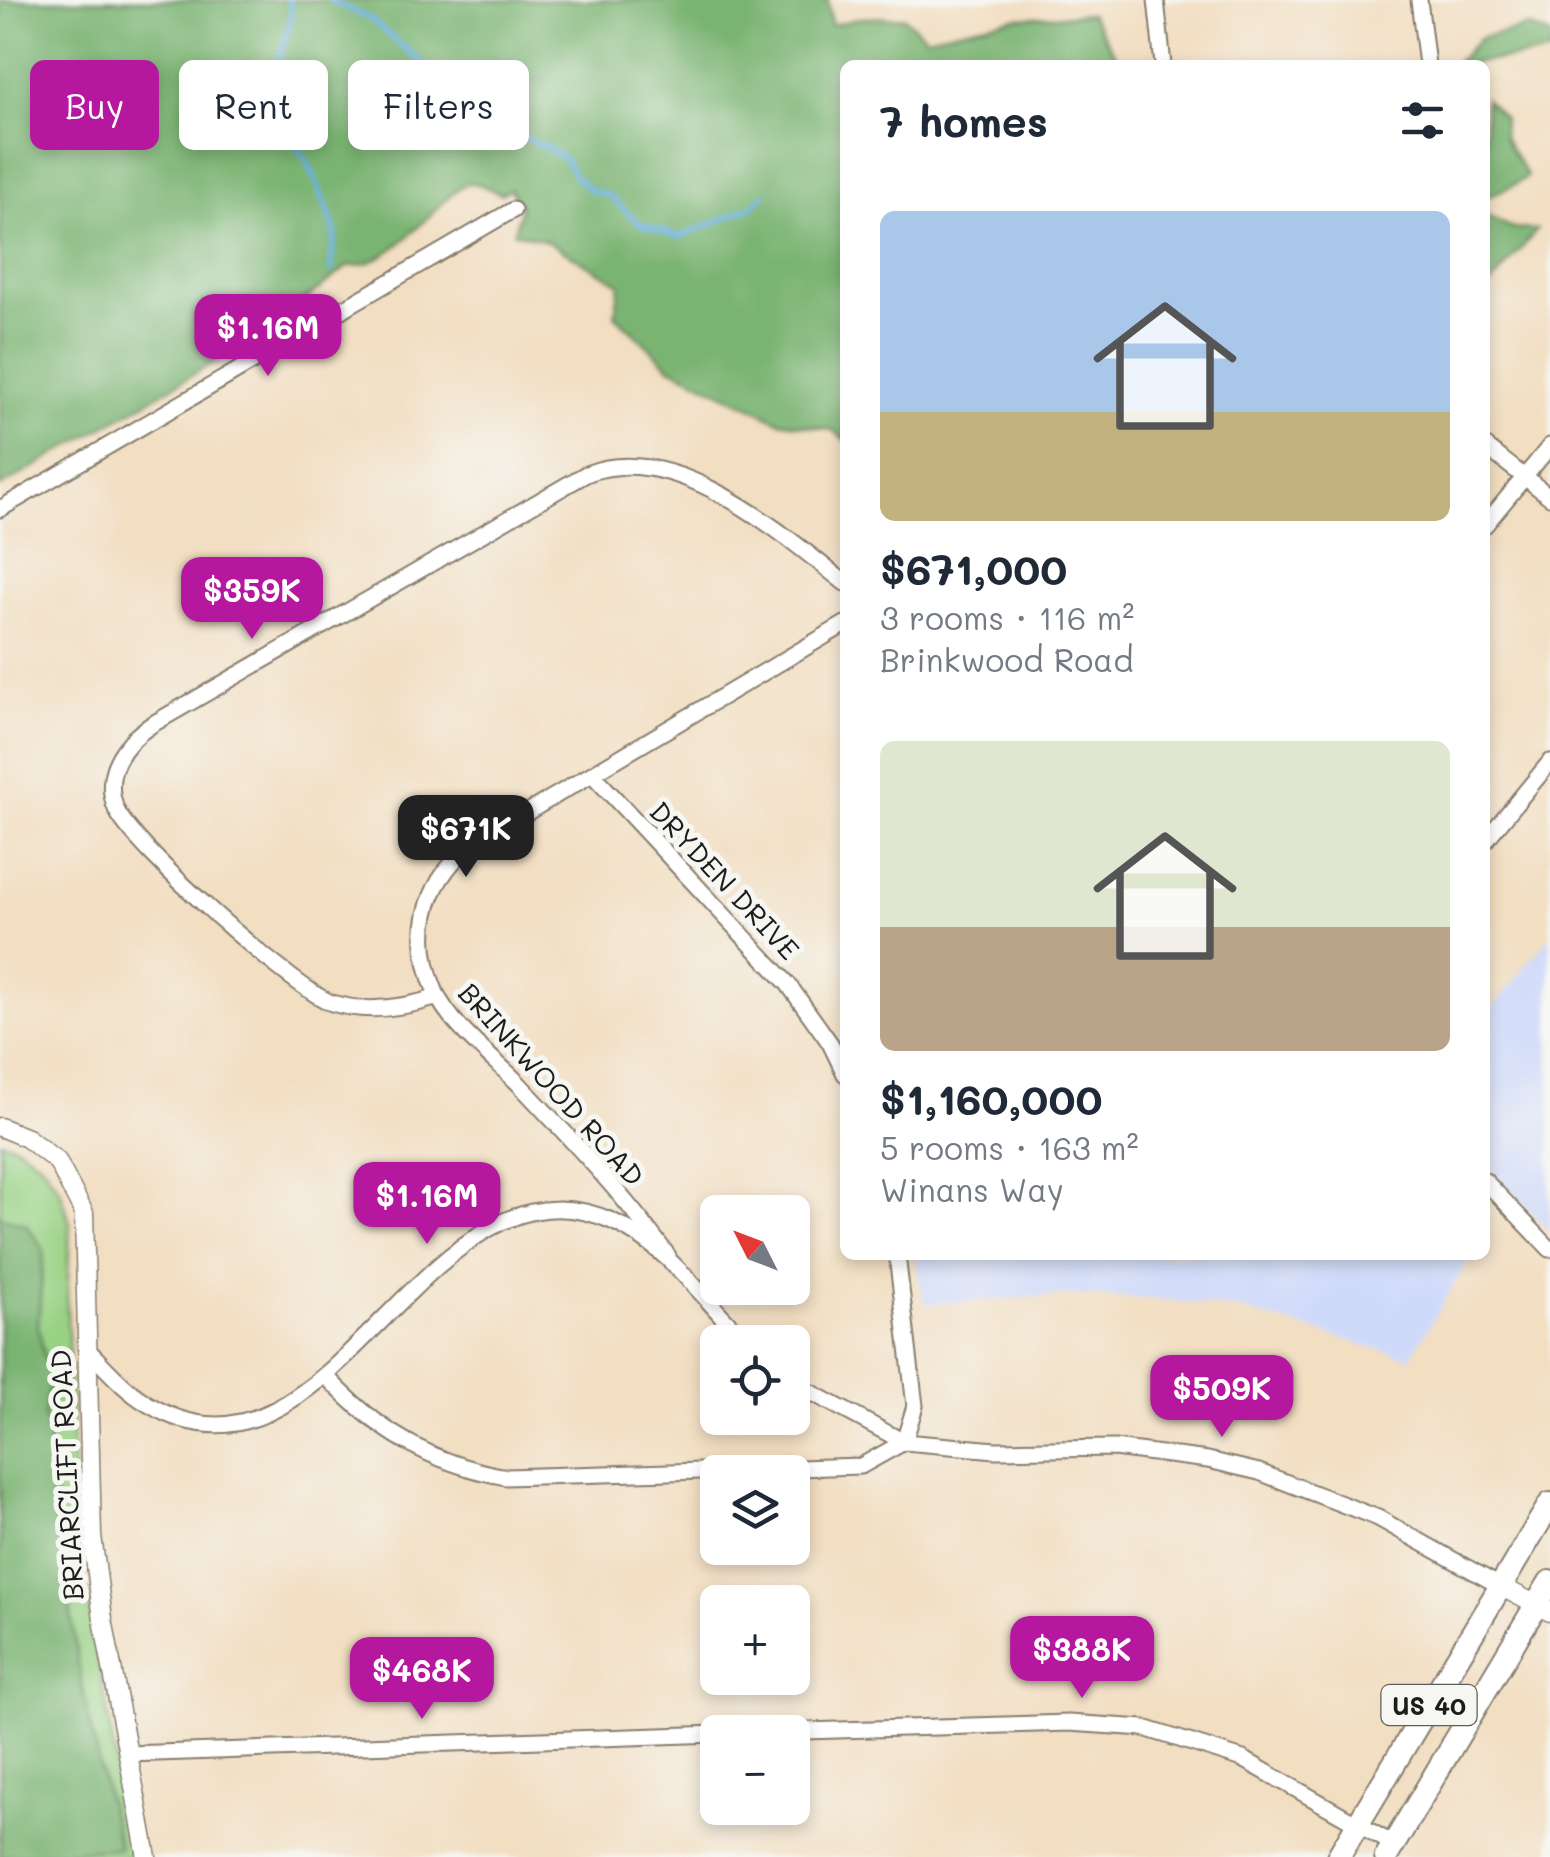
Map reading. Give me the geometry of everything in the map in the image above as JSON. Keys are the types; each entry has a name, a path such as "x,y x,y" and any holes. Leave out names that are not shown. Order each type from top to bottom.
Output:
{"main road":[{"name":"US 40","path":"1338,1857 1550,1504"},
{"name":"US 40","path":"1390,1851 1543,1609 1550,1582"}],"street":[{"path":"1156,0 1162,60"},
{"path":"1419,0 1426,60"},
{"path":"0,509 514,210"},
{"path":"1490,520 1550,446"},
{"path":"1490,450 1550,497"},
{"path":"438,997 408,1007 352,1008 328,1001 283,971 124,825 115,806 112,774 136,736 586,474 610,464 650,466 702,486 784,534 840,579"},
{"name":"BRINKWOOD ROAD","path":"668,1256 601,1170 438,997 424,952 422,928 435,883 467,848 840,627"},
{"path":"1490,836 1550,762"},
{"name":"DRYDEN DRIVE","path":"593,775 798,997 840,1063"},
{"name":"BRIARCLIFT ROAD","path":"0,1126 42,1148 56,1161 79,1198 87,1230 92,1536 147,1857"},
{"path":"1490,1186 1550,1250"},
{"path":"86,1348 128,1391 152,1406 202,1423 259,1417 292,1401 325,1374 457,1250 516,1217 548,1209 592,1215 634,1232 668,1256 731,1325"},
{"path":"325,1374 352,1404 405,1444 452,1465 506,1477 861,1466 904,1442 915,1406 899,1260"},
{"path":"810,1392 904,1442 996,1450 1114,1448 1225,1464 1303,1488 1378,1518 1543,1609"},
{"path":"810,1731 1069,1723 1144,1728 1244,1759 1358,1824 1390,1851"},
{"path":"128,1754 700,1735"}],"shaded area":[{"path":"1550,936 1550,1232 1490,1167 1490,1011"},
{"path":"916,1260 1469,1260 1410,1358 1237,1309 1169,1300 1073,1295 925,1304"}],"green space":[{"path":"0,0 828,0 831,25 862,18 904,17 926,37 1015,18 1090,14 1119,60 840,60 840,436 833,430 779,421 670,367 615,315 620,284 547,241 514,232 521,206 510,189 501,194 471,183 461,187 403,241 367,263 348,266 295,308 271,318 257,337 0,487"},
{"path":"1528,27 1550,35 1550,54 1459,60 1480,38"},
{"path":"1490,104 1504,118 1503,136 1527,176 1490,196"},
{"path":"1490,217 1514,229 1537,230 1490,285"},
{"path":"0,1141 15,1145 42,1164 61,1192 70,1223 67,1307 77,1533 132,1857 0,1857"},
{"path":"0,1216 27,1225 44,1250 38,1327 50,1380 44,1416 53,1454 55,1530 64,1544 84,1698 120,1848 0,1857"}],"waterway":[{"path":"289,0 288,28 270,99 276,120 308,163 331,221 335,234 332,271"},
{"path":"329,0 370,19 493,122 553,151 565,160 576,178 592,191 608,195 640,224 680,237 751,207 765,194"}]}
